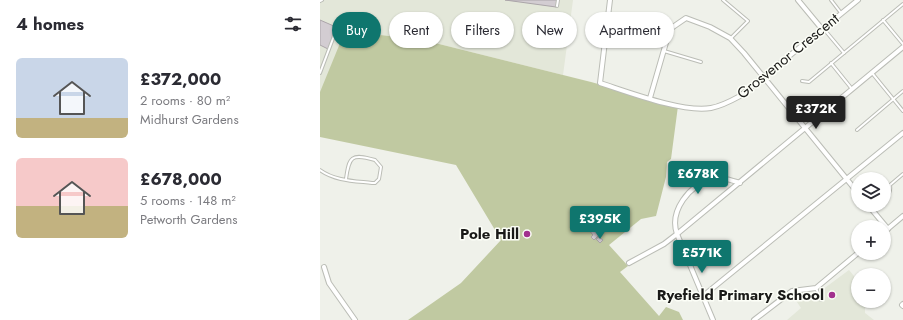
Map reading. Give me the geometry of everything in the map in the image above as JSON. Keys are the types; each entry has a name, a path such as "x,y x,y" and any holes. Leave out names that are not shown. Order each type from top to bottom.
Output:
{"street":[{"name":"Grosvenor Crescent","path":"610,0 600,83 685,107 712,108 740,96 858,0"},
{"path":"798,0 823,29"},
{"path":"650,98 670,28 686,18 710,28 730,38 764,77 851,185"},
{"path":"629,263 664,244 677,234 903,47"},
{"path":"703,296 903,132"},
{"path":"713,320 675,228 677,212 683,199 692,190 706,181 713,179 730,180 740,183"},
{"path":"891,226 903,216"},
{"path":"754,320 792,291 816,288 851,259"},
{"path":"324,267 329,283 355,320"}],"lane":[{"path":"557,6 558,0"},
{"path":"722,0 748,21 730,38"},
{"path":"831,0 842,13"},
{"path":"802,81 809,82 903,3 901,0"},
{"path":"883,20 903,44"},
{"path":"823,29 844,53"},
{"path":"320,73 332,43"},
{"path":"664,51 701,62"},
{"path":"832,63 852,90"},
{"path":"872,73 903,111"},
{"path":"857,130 903,91"},
{"path":"320,170 329,176 346,179 375,183 379,179 381,167 375,160 358,157 353,159 348,164 346,179"},
{"path":"891,183 903,174"},
{"path":"816,288 821,300"}],"shaded area":[{"path":"320,0 573,0 571,12 522,12 522,48 567,48 563,75 455,48 514,48 514,12 451,12 451,47 443,45 443,12 389,12 389,48 407,48 320,92"},
{"name":"Ryefield Primary School","path":"849,270 851,272 851,308 865,308 865,313 874,320 787,320 801,308 793,296 818,293"}],"green space":[{"path":"381,35 389,36 389,48 443,48 443,45 591,82 678,106 671,159 667,162 666,177 656,216 641,219 609,245 628,266 620,272 659,316 666,307 679,312 683,320 408,320 461,283 501,240 456,165 320,137 320,92 338,48 381,48"}],"building":[{"path":"505,0 557,0 556,7"},
{"path":"320,20 332,25 332,38 328,49 320,45"},
{"path":"593,225 601,233 594,240 591,237 593,235 588,229"},
{"path":"599,237 603,240 600,243 596,239"}],"place":[{"name":"Pole Hill","path":"527,234"},
{"name":"Ryefield Primary School","path":"832,295"}]}
